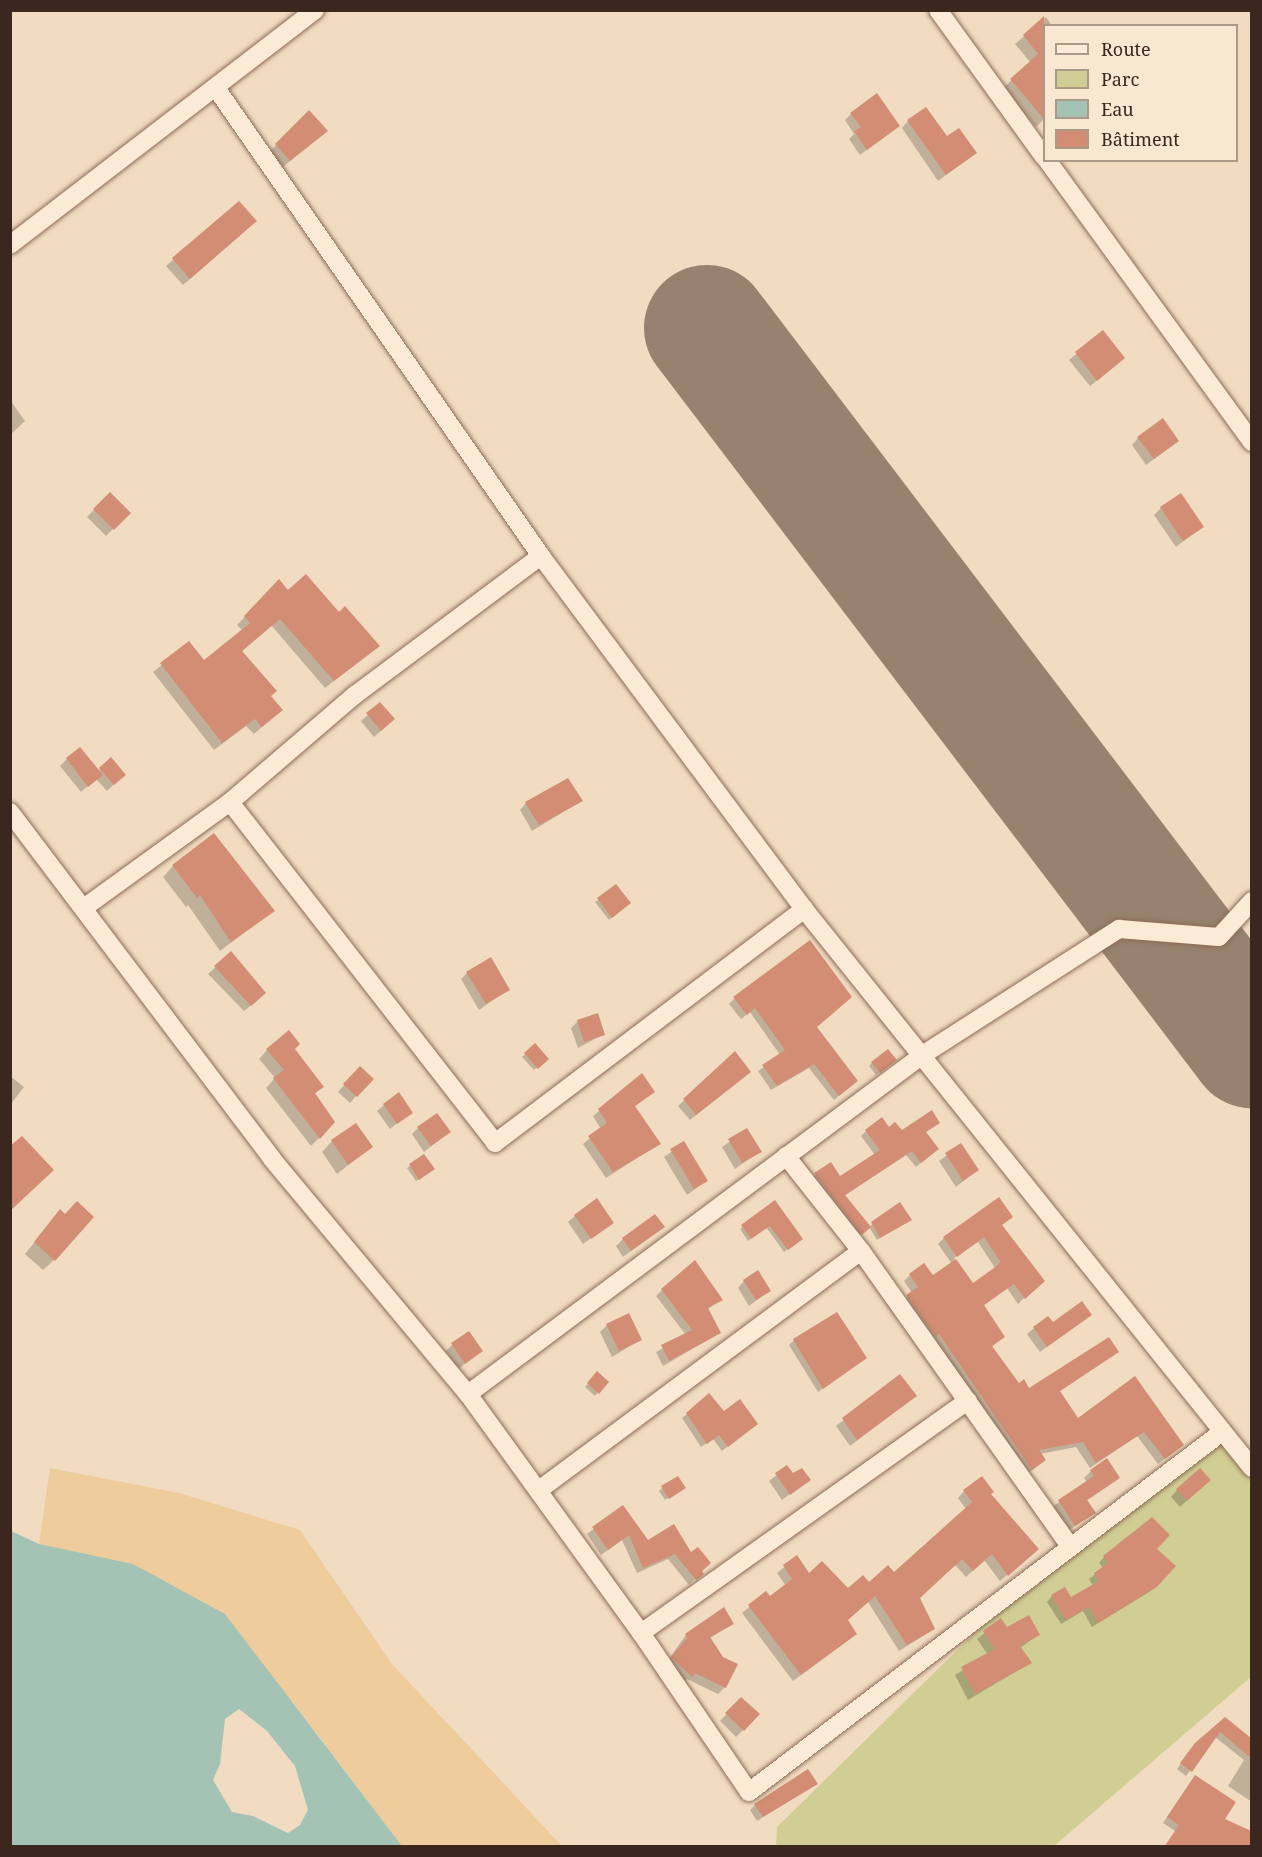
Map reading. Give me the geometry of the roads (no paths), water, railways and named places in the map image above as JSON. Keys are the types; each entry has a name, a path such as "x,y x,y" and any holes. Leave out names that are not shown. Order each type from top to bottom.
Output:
{"street":[{"path":"10,245 315,10"},
{"path":"938,10 1043,155"},
{"path":"216,88 542,556 804,909 924,1054 1251,1468"},
{"path":"1048,162 1251,442"},
{"path":"85,907 230,802 355,695 542,556"},
{"path":"230,802 495,1143 804,909"},
{"path":"10,812 85,907 272,1159 468,1394 641,1633 749,1792 1222,1432"},
{"path":"468,1394 924,1054 1119,928 1219,938 1251,901"},
{"path":"786,1156 861,1251 1070,1546"},
{"path":"539,1490 861,1251"},
{"path":"641,1633 968,1401"}],"water":[{"path":"11,1531 39,1544 133,1564 225,1614 402,1846 11,1846","holes":["239,1709 267,1731 295,1766 308,1810 300,1825 288,1833 253,1816 232,1812 213,1780 220,1764 225,1719"]}]}
